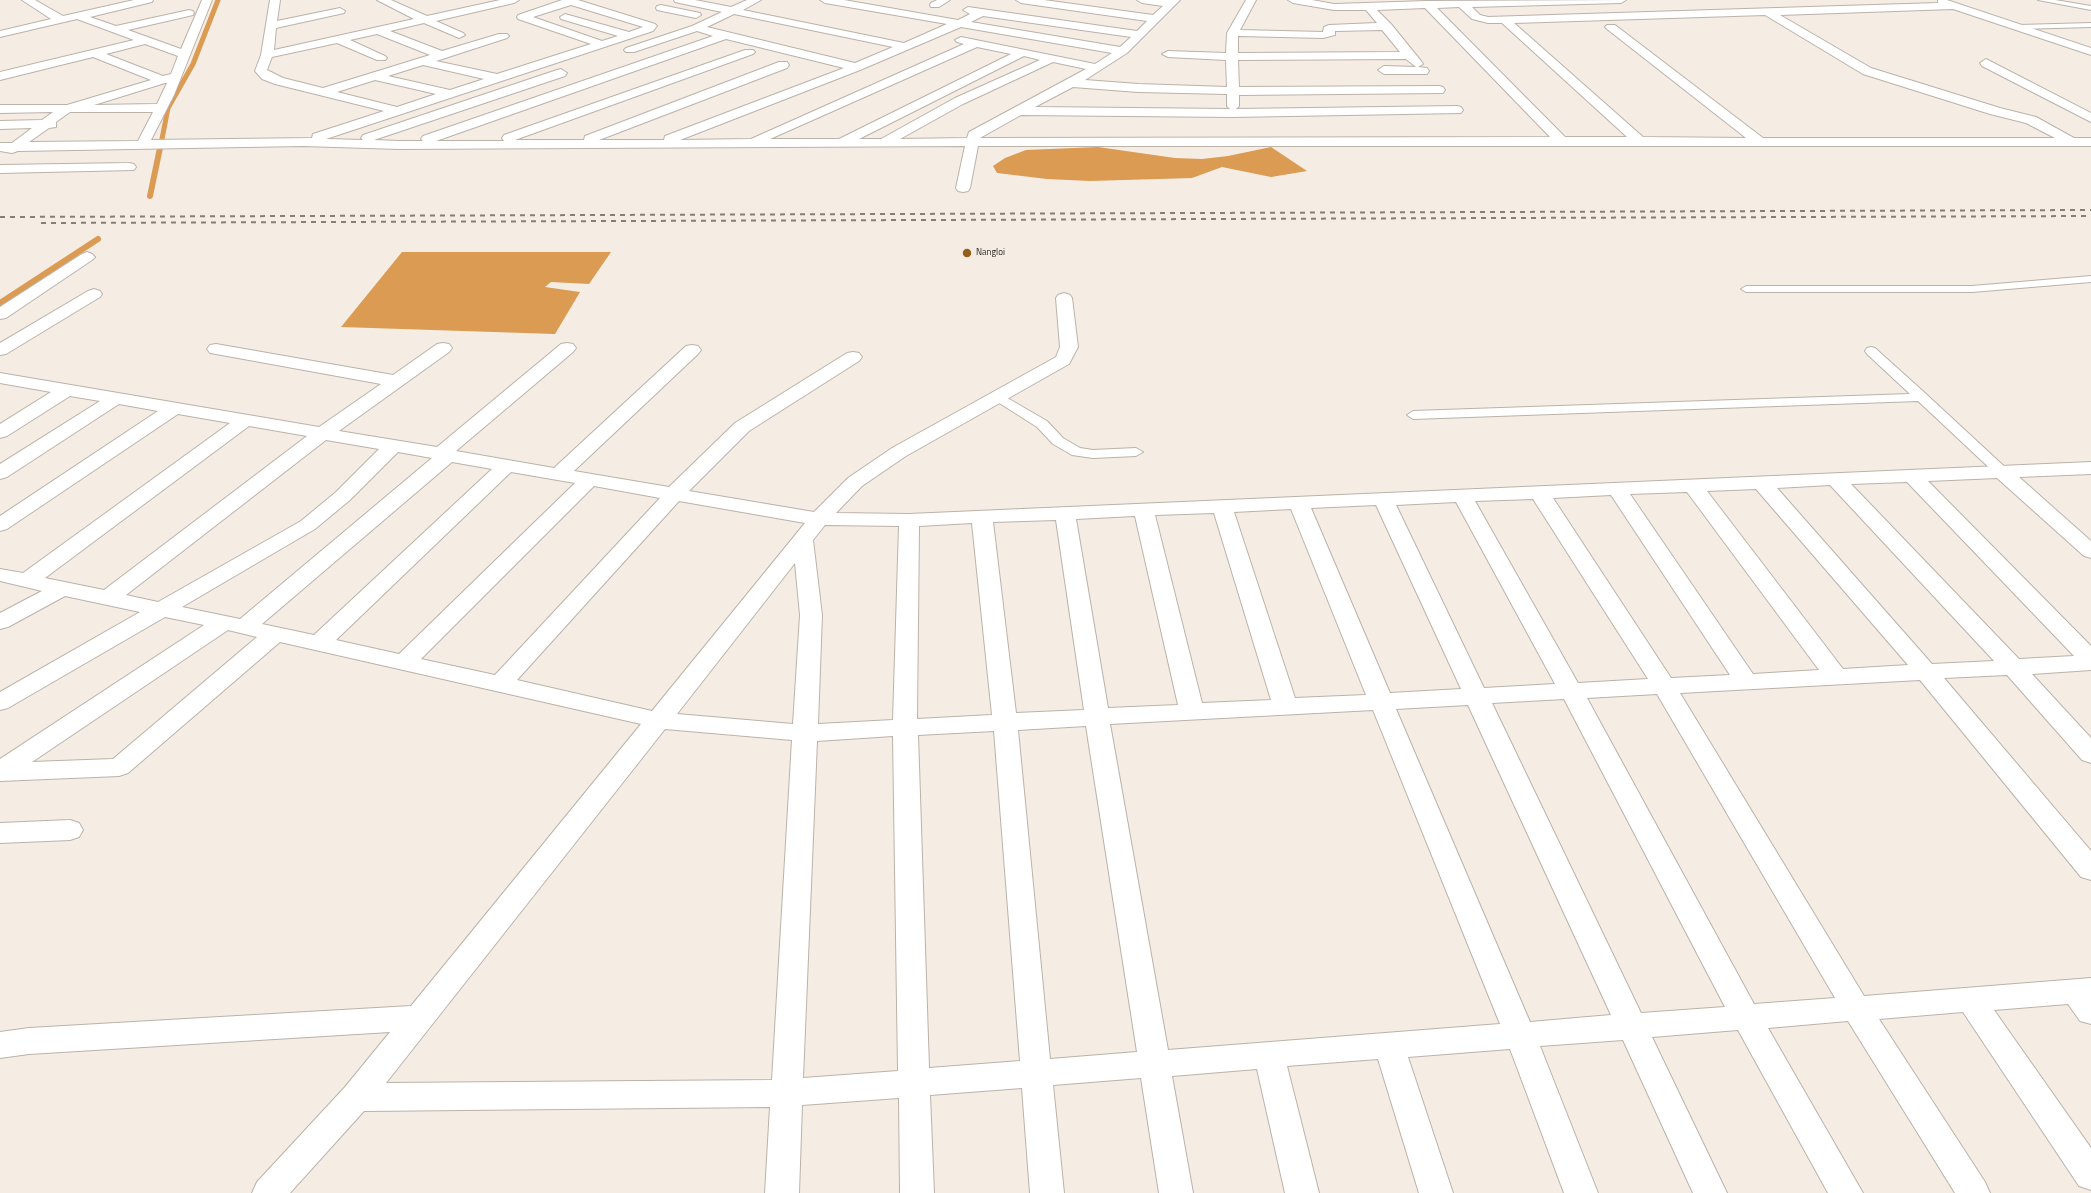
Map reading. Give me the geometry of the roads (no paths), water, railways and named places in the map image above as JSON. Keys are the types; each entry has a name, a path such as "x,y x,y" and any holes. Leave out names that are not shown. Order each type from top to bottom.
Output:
{"street":[{"path":"27,0 61,20"},
{"path":"0,34 148,0"},
{"path":"147,144 154,122 176,76 207,0"},
{"path":"275,0 267,55 261,71 266,76 398,111"},
{"path":"382,0 459,35"},
{"path":"628,18 684,0 734,5 905,40 927,36 960,23 982,12"},
{"path":"825,0 1123,51"},
{"path":"1020,0 1155,19"},
{"path":"1142,0 1173,2"},
{"path":"1233,141 1232,112 1237,70 1231,57 1232,38 1251,0"},
{"path":"1293,0 1334,7 1620,0"},
{"path":"1334,7 1355,0"},
{"path":"1937,0 2091,52"},
{"path":"267,55 506,1 537,11 628,35"},
{"path":"303,142 451,94 498,78 601,44 628,35 651,26 570,1 522,17 601,44"},
{"path":"963,188 974,135 980,130 1072,83 1123,51 1173,2"},
{"path":"446,3 464,11"},
{"path":"642,64 620,57 696,28 717,18 734,5 757,3"},
{"path":"1427,4 1561,141"},
{"path":"1462,4 1476,17 1481,19 1505,20 1956,6"},
{"path":"943,5 1139,35"},
{"path":"1369,7 1387,26 1410,56 1466,120"},
{"path":"661,8 717,18 792,35"},
{"path":"271,26 340,11"},
{"path":"1768,12 1867,71 1942,92 1989,110 2031,120 2073,142"},
{"path":"116,29 189,13"},
{"path":"78,16 185,54"},
{"path":"1505,20 1639,141"},
{"path":"1232,38 1323,35 1331,33 1328,29 1333,28 1387,26"},
{"path":"1611,27 1759,141"},
{"path":"696,28 721,37 856,67"},
{"path":"378,30 441,55"},
{"path":"324,92 504,36"},
{"path":"927,36 976,43 1097,68"},
{"path":"269,40 284,37"},
{"path":"411,144 721,37 749,52 796,70"},
{"path":"1232,38 1339,43"},
{"path":"338,39 380,58"},
{"path":"2,82 94,53 147,40"},
{"path":"658,143 856,67 883,55 905,40"},
{"path":"750,143 976,43"},
{"path":"1386,43 1401,43"},
{"path":"868,51 883,55"},
{"path":"492,144 749,52"},
{"path":"94,53 163,80"},
{"path":"841,142 1022,53"},
{"path":"1168,54 1231,57 1410,56"},
{"path":"885,142 959,101 1051,59"},
{"path":"420,61 498,78"},
{"path":"1986,63 2091,118"},
{"path":"577,144 783,65"},
{"path":"1218,69 1237,70"},
{"path":"354,143 572,70"},
{"path":"1376,70 1423,70"},
{"path":"810,75 823,80"},
{"path":"0,158 66,109 176,76"},
{"path":"374,76 451,94"},
{"path":"1072,83 1138,88 1234,91 1439,90"},
{"path":"4,109 52,96"},
{"path":"4,109 161,108"},
{"path":"1018,111 1232,112 1457,110"},
{"path":"139,122 154,122"},
{"path":"0,124 69,123"},
{"path":"1475,131 1484,141"},
{"path":"0,147 303,142 411,144 577,144 973,141 2091,142"},
{"path":"0,169 129,167"},
{"path":"0,314 87,257"},
{"path":"0,350 94,294"},
{"path":"269,1193 356,1097 657,720 803,541 819,519 862,478 899,452 1063,360 1069,347 1064,298"},
{"path":"108,598 323,433 443,348"},
{"path":"0,771 235,624 444,454 567,348"},
{"path":"216,349 397,381"},
{"path":"559,474 692,350"},
{"path":"500,684 674,494 742,427 853,356"},
{"path":"0,378 819,519 909,520 2091,468"},
{"path":"0,432 68,390"},
{"path":"0,473 116,398"},
{"path":"0,525 175,408"},
{"path":"26,581 246,420"},
{"path":"0,702 308,525 343,496 394,445"},
{"path":"319,643 507,465"},
{"path":"2002,472 2091,552"},
{"path":"1911,476 2091,661"},
{"path":"404,662 590,479"},
{"path":"1835,479 2013,667 2091,754"},
{"path":"1761,482 1926,672 2091,870"},
{"path":"1692,485 1836,676"},
{"path":"1616,488 1746,681"},
{"path":"1539,492 1664,686 1856,1008 1973,1193"},
{"path":"1462,495 1571,691 1746,1017 1846,1193"},
{"path":"1383,498 1710,1193"},
{"path":"1298,502 1520,1035 1582,1193"},
{"path":"1222,506 1285,706"},
{"path":"1144,510 1192,711"},
{"path":"1065,513 1096,717 1176,1193"},
{"path":"982,517 1005,722 1047,1193"},
{"path":"909,520 904,727 917,1193"},
{"path":"782,1193 811,615 803,541"},
{"path":"0,575 235,624 657,720 806,733 1926,672 2091,661"},
{"path":"0,622 63,588"},
{"path":"0,771 119,767 276,634"},
{"path":"0,833 70,830"},
{"path":"356,1097 788,1093 1856,1008 1970,1000 2086,998"},
{"path":"1970,1000 2091,1175"},
{"path":"0,1045 29,1041 419,1018"},
{"path":"1390,1046 1436,1193"},
{"path":"1269,1055 1302,1193"}],"lane":[{"path":"2042,0 2091,8"},
{"path":"2019,27 2091,26"},
{"path":"1746,289 1972,289 2019,286 2052,281 2091,279"},
{"path":"1872,351 2002,472"},
{"path":"997,396 1042,424 1058,441 1077,452 1093,454 1136,452"},
{"path":"1413,415 1922,397"}],"waterway":[{"path":"161,144 168,108 193,64 218,0"},
{"path":"150,196 161,143"},
{"path":"0,303 98,239"}],"railway":[{"path":"0,217 2091,210"},
{"path":"41,223 2091,216"}],"place":[{"name":"Nangloi","path":"967,253"}]}
